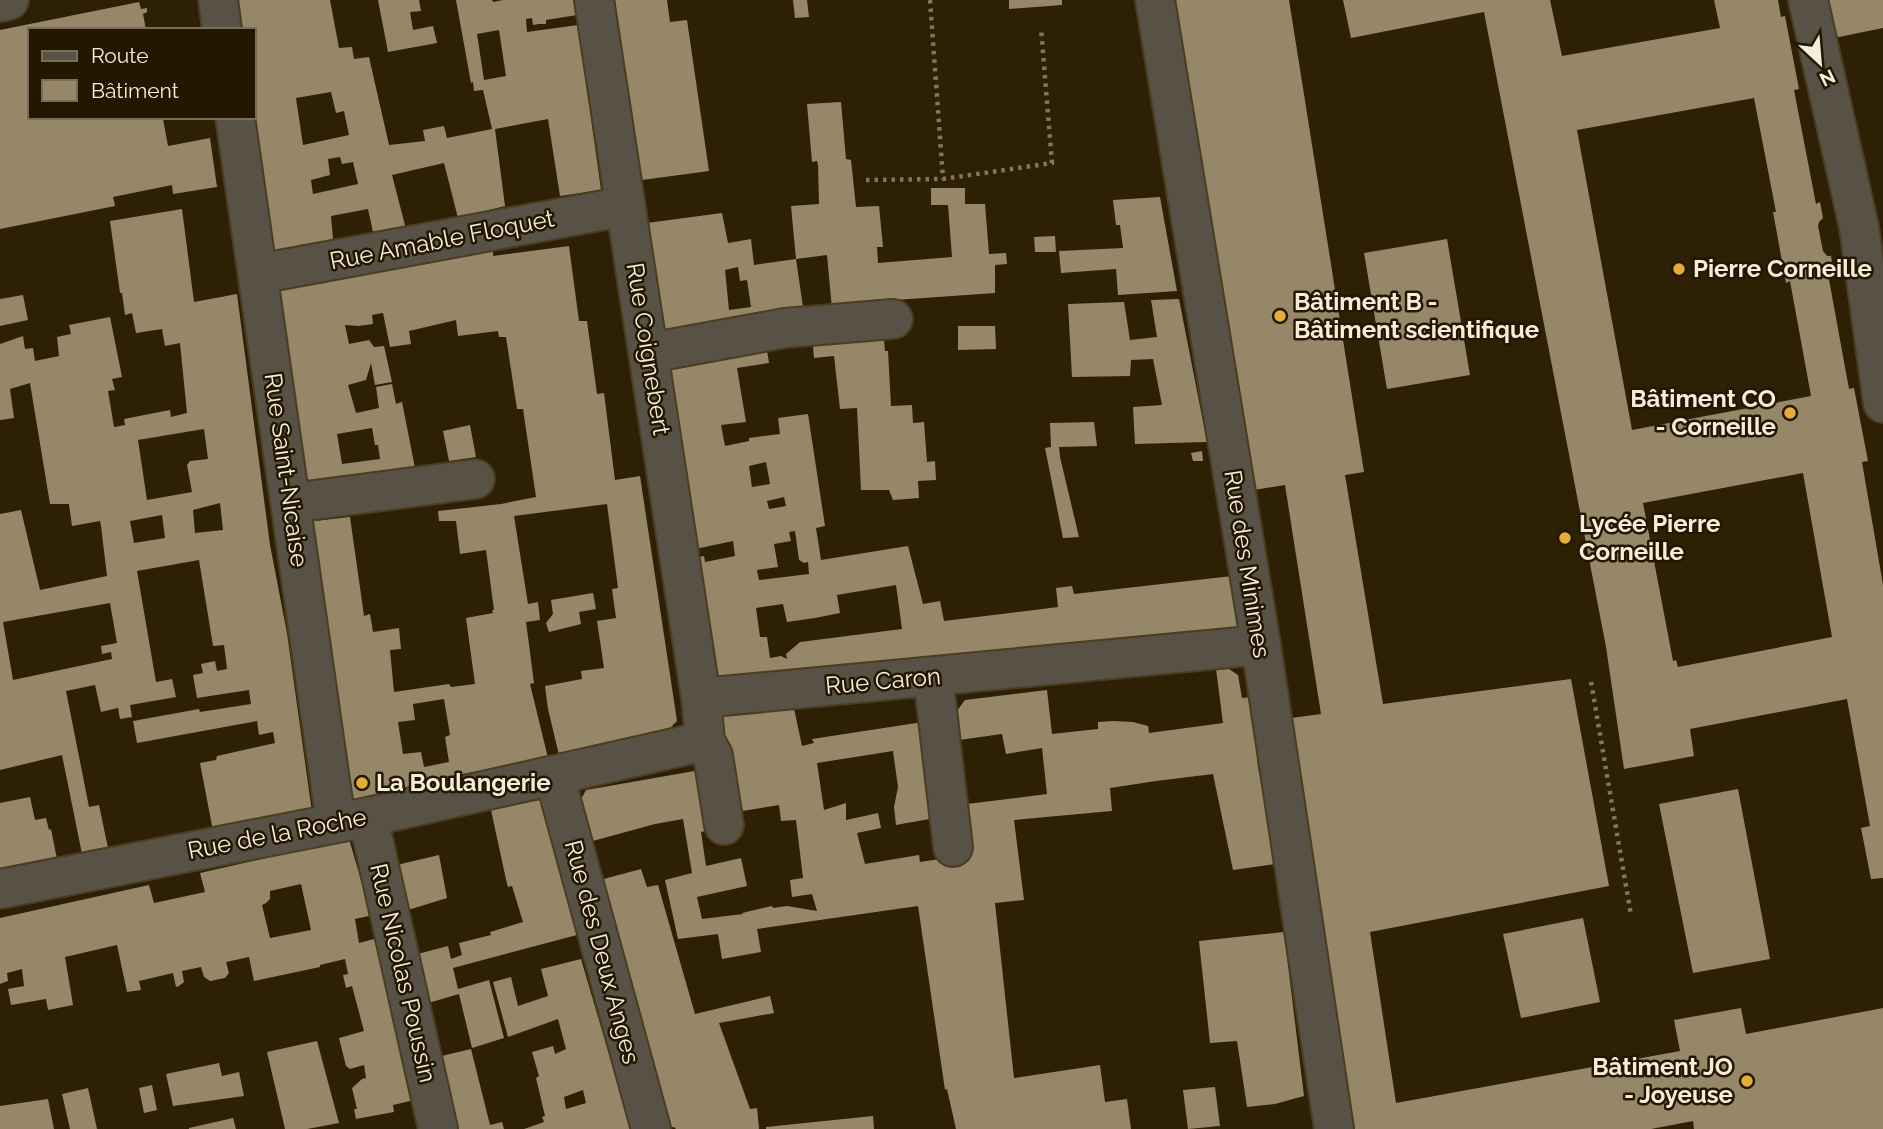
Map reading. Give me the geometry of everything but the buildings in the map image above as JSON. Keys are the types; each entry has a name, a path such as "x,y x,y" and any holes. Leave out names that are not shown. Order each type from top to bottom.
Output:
{"street":[{"path":"0,2 9,0"},
{"path":"218,0 222,28"},
{"name":"Rue Coignebert","path":"594,0 701,698"},
{"name":"Rue des Minimes","path":"1155,0 1261,645 1334,1129"},
{"path":"1808,0 1871,225 1883,403"},
{"name":"Rue Saint-Nicaise","path":"235,119 291,503 352,820"},
{"name":"Rue Amable Floquet","path":"258,274 626,206"},
{"path":"649,353 785,328 893,319"},
{"path":"291,503 475,479"},
{"name":"Rue Caron","path":"701,698 1261,645"},
{"path":"933,676 953,847"},
{"path":"701,698 705,741 713,756 724,825"},
{"path":"554,775 705,741"},
{"name":"Rue de la Roche","path":"0,889 352,820 554,775"},
{"name":"Rue des Deux Anges","path":"554,775 651,1129"},
{"name":"Rue Nicolas Poussin","path":"352,820 438,1129"}],"path":[{"path":"930,0 943,179"},
{"path":"866,180 943,179 1052,163 1041,28"},
{"path":"1591,682 1631,915"}],"place":[{"name":"Pierre Corneille","path":"1679,269"},
{"name":"Bâtiment B - Bâtiment scientifique","path":"1280,316"},
{"name":"Bâtiment CO - Corneille","path":"1790,413"},
{"name":"Lycée Pierre Corneille","path":"1565,538"},
{"name":"La Boulangerie","path":"362,783"},
{"name":"Bâtiment JO - Joyeuse","path":"1747,1081"}]}
